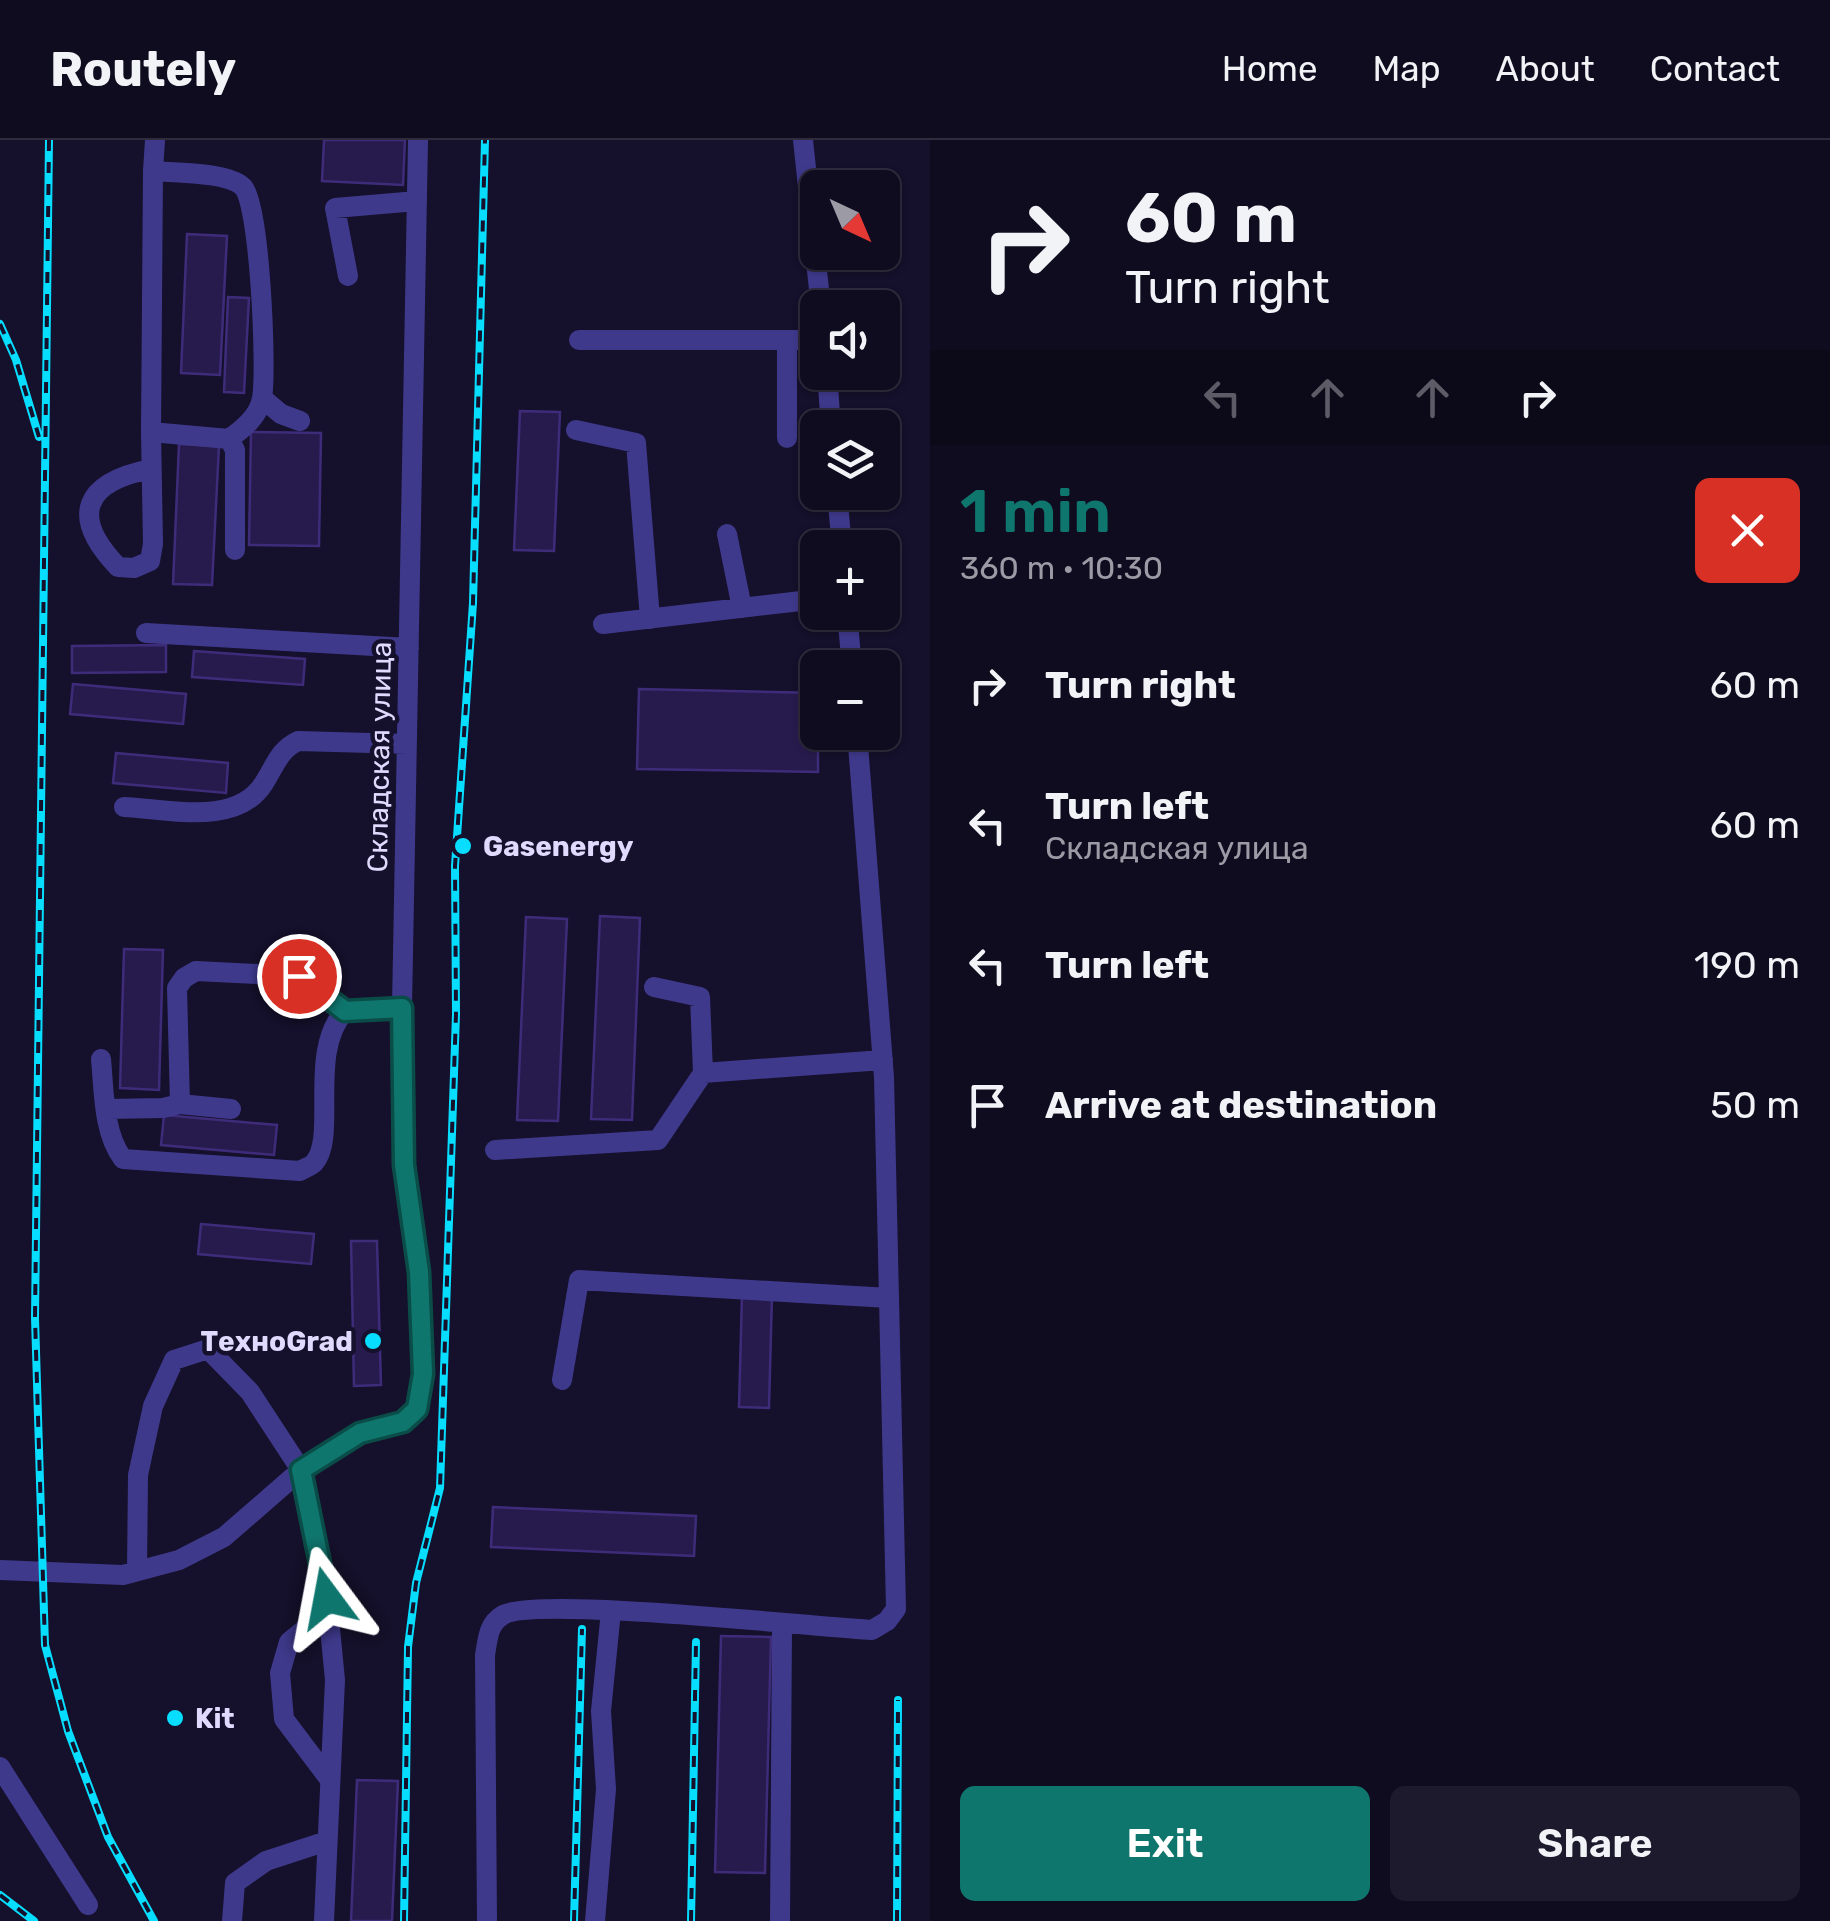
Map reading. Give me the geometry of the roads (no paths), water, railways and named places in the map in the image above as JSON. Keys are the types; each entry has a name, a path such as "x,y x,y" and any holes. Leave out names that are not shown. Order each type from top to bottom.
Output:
{"street":[{"path":"151,469 121,475 105,484 91,504 88,523 101,549 118,567 134,568 150,561 153,544 155,140"},
{"name":"Складская улица","path":"301,1470 360,1433 403,1422 417,1409 423,1374 419,1272 404,1165 402,1008 418,140"},
{"path":"803,140 819,290"},
{"path":"151,432 229,439 245,427 262,398 260,254 254,208 244,187 229,179 153,171"},
{"path":"348,276 335,208 418,200"},
{"path":"579,340 800,340"},
{"path":"787,438 788,340"},
{"path":"262,398 280,414 300,420"},
{"path":"576,430 636,442 650,619"},
{"path":"229,439 235,450 235,550"},
{"path":"727,534 742,608"},
{"path":"603,624 800,601"},
{"path":"146,633 409,648"},
{"path":"124,807 223,812 245,802 262,787 276,760 287,746 298,741 408,744"},
{"path":"487,1921 485,1655 490,1626 505,1613 524,1608 611,1610 872,1630 887,1621 896,1609 882,1060 858,750"},
{"path":"180,1104 177,988 196,970 299,976 345,1011 402,1008"},
{"path":"495,1150 658,1140 704,1073 700,997 654,986"},
{"path":"102,1058 106,1109 116,1149 123,1159 300,1171 314,1162 321,1147 326,1049 335,1022 345,1011"},
{"path":"704,1073 882,1060"},
{"path":"106,1109 180,1104 231,1108"},
{"path":"562,1380 578,1280 889,1298"},
{"path":"137,1571 138,1475 153,1406 174,1360 208,1349 250,1392 301,1470 328,1610 335,1680 324,1921"},
{"path":"0,1570 123,1575 179,1560 224,1537 301,1470"},
{"path":"328,1610 289,1642 280,1673 284,1719 330,1780"},
{"path":"595,1921 606,1790 601,1712 611,1610"},
{"path":"780,1921 782,1624"},
{"path":"0,1767 88,1906"},
{"path":"232,1921 235,1883 266,1862 327,1842"}],"railway":[{"path":"49,140 35,1318 45,1645 68,1731 108,1837 154,1921"},
{"path":"404,1921 408,1647 416,1583 440,1488 456,1014 455,866 473,603 485,140"},
{"path":"0,324 16,360 39,437"},
{"path":"574,1921 582,1629"},
{"path":"691,1921 696,1642"},
{"path":"897,1921 898,1700"},
{"path":"0,1895 34,1921"}],"place":[{"name":"Gasenergy","path":"463,846"},
{"name":"ТехноGrad","path":"373,1341"},
{"name":"Kit","path":"175,1718"}]}
